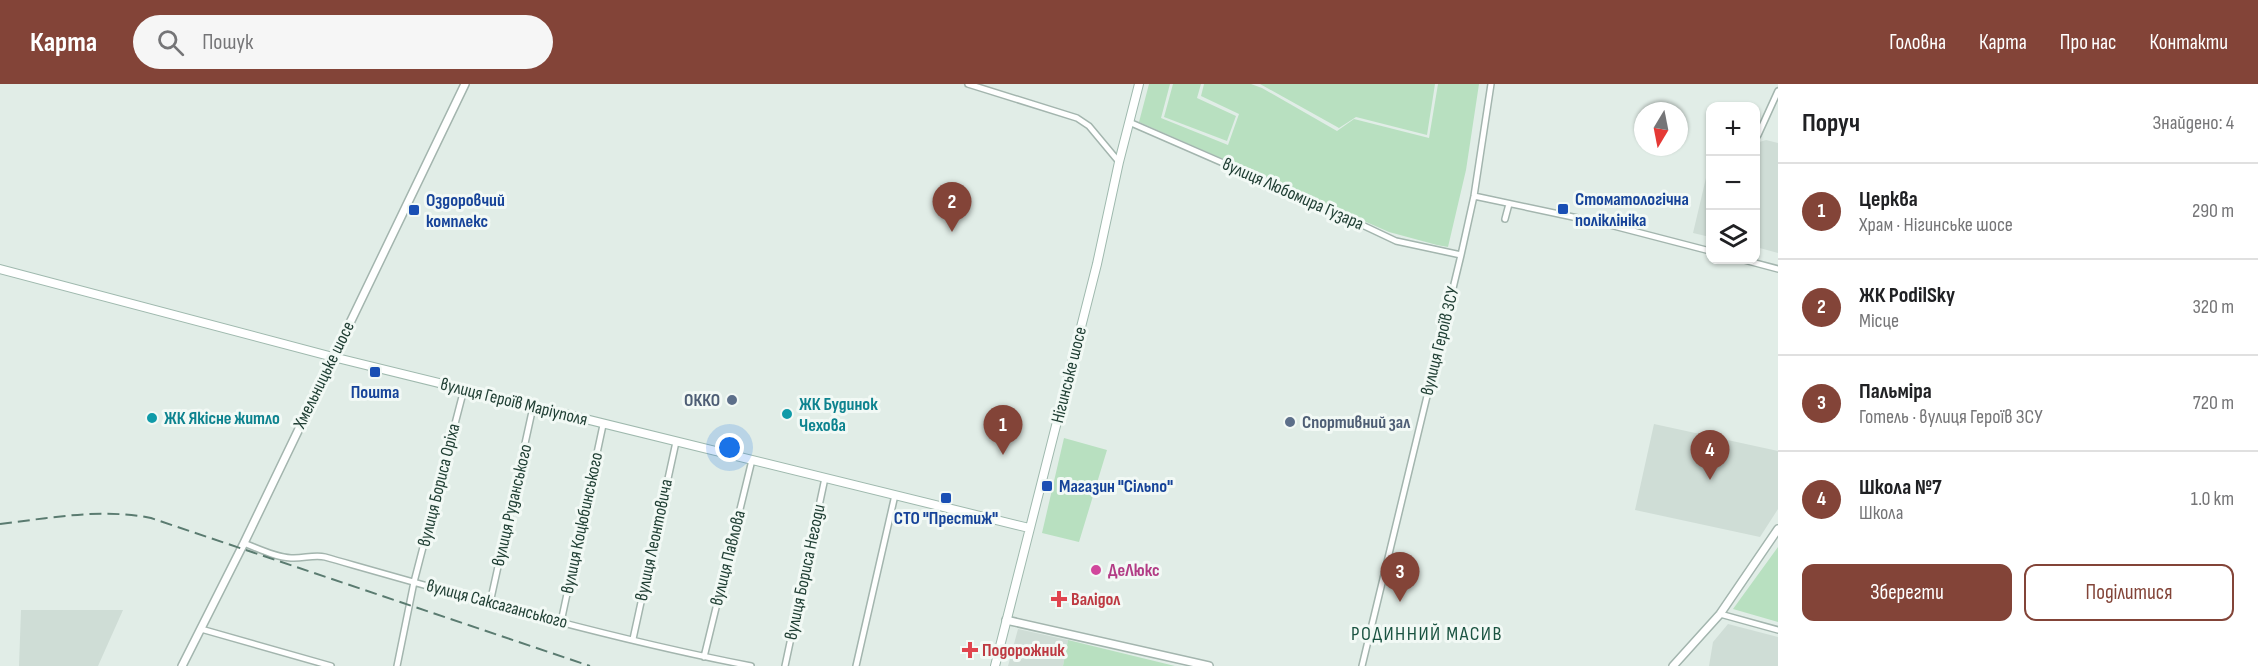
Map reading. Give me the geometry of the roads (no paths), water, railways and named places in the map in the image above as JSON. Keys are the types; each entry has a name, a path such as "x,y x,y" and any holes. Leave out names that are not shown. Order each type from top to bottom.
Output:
{"main road":[{"name":"Нігинське шосе","path":"995,666 1139,84"},
{"name":"вулиця Героїв Маріуполя","path":"0,268 333,357 1029,528"}],"street":[{"name":"Хмельницьке шосе","path":"182,666 244,543 465,84"},
{"path":"968,84 1077,118 1089,126 1119,162"},
{"name":"вулиця Героїв ЗСУ","path":"1362,666 1461,255 1491,84"},
{"path":"1760,131 1778,91"},
{"name":"вулиця Любомира Гузара","path":"1130,122 1396,241 1461,255"},
{"path":"1473,196 1605,224 1706,250"},
{"path":"1505,219 1509,204"},
{"path":"1759,264 1778,269"},
{"name":"вулиця Бориса Оріха","path":"397,666 414,582 464,389"},
{"name":"вулиця Руданського","path":"490,603 533,407"},
{"name":"вулиця Коцюбинського","path":"561,621 603,424"},
{"name":"вулиця Леонтовича","path":"633,639 676,442"},
{"name":"вулиця Павлова","path":"704,657 752,460"},
{"name":"вулиця Бориса Негоди","path":"785,666 825,478"},
{"path":"856,666 895,495"},
{"path":"1673,666 1720,614 1778,530"},
{"name":"вулиця Саксаганського","path":"244,543 294,559 325,557 490,603 704,657 751,666"},
{"path":"1720,614 1778,630"},
{"path":"1006,620 1209,666"},
{"path":"201,629 331,666"}],"railway":[{"path":"0,524 94,514 151,518 590,666"}],"place":[{"name":"Стоматологічна поліклініка","path":"1563,209"},
{"name":"Оздоровчий комплекс","path":"414,210"},
{"name":"ЖК PodilSky","path":"952,232"},
{"name":"Пошта","path":"375,372"},
{"name":"ОККО","path":"732,400"},
{"name":"ЖК Будинок Чехова","path":"787,414"},
{"name":"ЖК Якісне житло","path":"152,418"},
{"name":"Спортивний зал","path":"1290,422"},
{"name":"Церква","path":"1003,455"},
{"name":"Школа №7","path":"1710,480"},
{"name":"Магазин \"Сільпо\"","path":"1047,486"},
{"name":"СТО \"Престиж\"","path":"946,498"},
{"name":"ДеЛюкс","path":"1096,570"},
{"name":"Валідол","path":"1059,599"},
{"name":"Пальміра","path":"1400,602"},
{"name":"Подорожник","path":"970,650"}],"district":[{"name":"РОДИННИЙ МАСИВ","path":"1427,634"}]}
